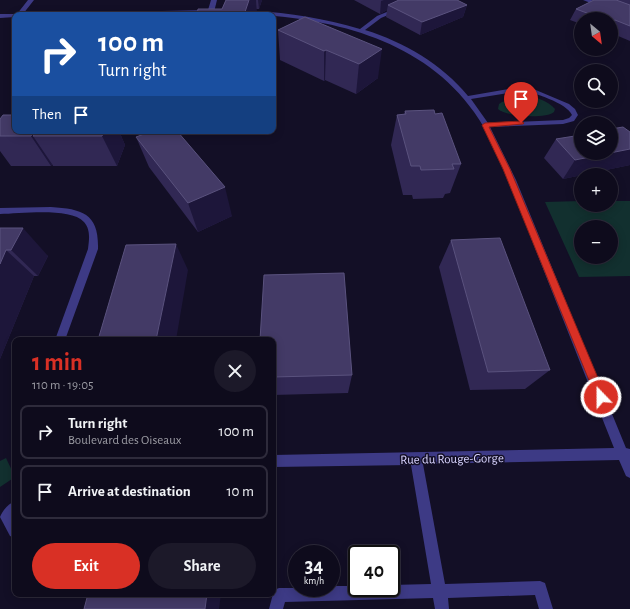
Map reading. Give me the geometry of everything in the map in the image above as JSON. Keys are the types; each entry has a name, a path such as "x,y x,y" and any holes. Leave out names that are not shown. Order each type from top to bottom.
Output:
{"street":[{"path":"22,12 31,0"},
{"path":"214,0 210,12 217,12"},
{"path":"360,31 379,17 420,0"},
{"path":"586,0 608,8"},
{"path":"237,12 266,12"},
{"path":"276,13 334,23 396,45 423,60 447,77 467,98 485,125 507,169 626,454 630,472"},
{"path":"0,16 12,15"},
{"path":"467,98 522,89 531,90 567,105 573,110 575,115 572,120 564,122 485,125"},
{"path":"0,211 70,211 82,215 90,225 94,237 93,249 61,337"},
{"name":"Rue du Rouge-Gorge","path":"276,461 626,454"},
{"path":"416,458 442,609"},
{"path":"12,511 7,517 12,526"},
{"path":"276,609 279,595 540,588 546,609"}],"green space":[{"path":"526,96 538,98 546,102 555,109 554,112 543,116 526,116 509,114 498,109 499,104 502,102"},
{"path":"574,201 574,212 618,212 618,201 630,201 630,276 579,277 545,202"},
{"path":"6,458 12,471 12,479 0,487 0,461"}],"building":[{"path":"226,0 249,0 245,12 198,12 198,9 222,9"},
{"path":"399,0 457,0 467,5 422,22 388,5"},
{"path":"594,0 616,0 630,5 630,26 618,21 618,12 584,12 576,9"},
{"path":"305,17 382,49 359,64 326,50 324,51 278,30"},
{"path":"434,110 435,114 442,113 461,164 452,164 454,169 421,170 420,166 411,166 397,115 406,114 405,111"},
{"path":"3,115 12,115 12,134 32,134 31,136 0,136 0,119"},
{"path":"623,127 630,132 630,149 618,152 618,128"},
{"path":"35,134 103,134 102,136 33,136"},
{"path":"144,134 180,134 225,187 188,203 136,137"},
{"path":"574,136 574,159 556,139"},
{"path":"0,228 23,228 11,250 6,250 0,264"},
{"path":"500,238 550,370 488,372 451,240"},
{"path":"176,244 157,337 99,337 126,245"},
{"path":"344,273 352,375 276,377 276,337 260,337 264,275"},
{"path":"87,597 207,597 205,609 84,609"}],"route":[{"path":"521,123 485,125 507,169 601,397"}]}
